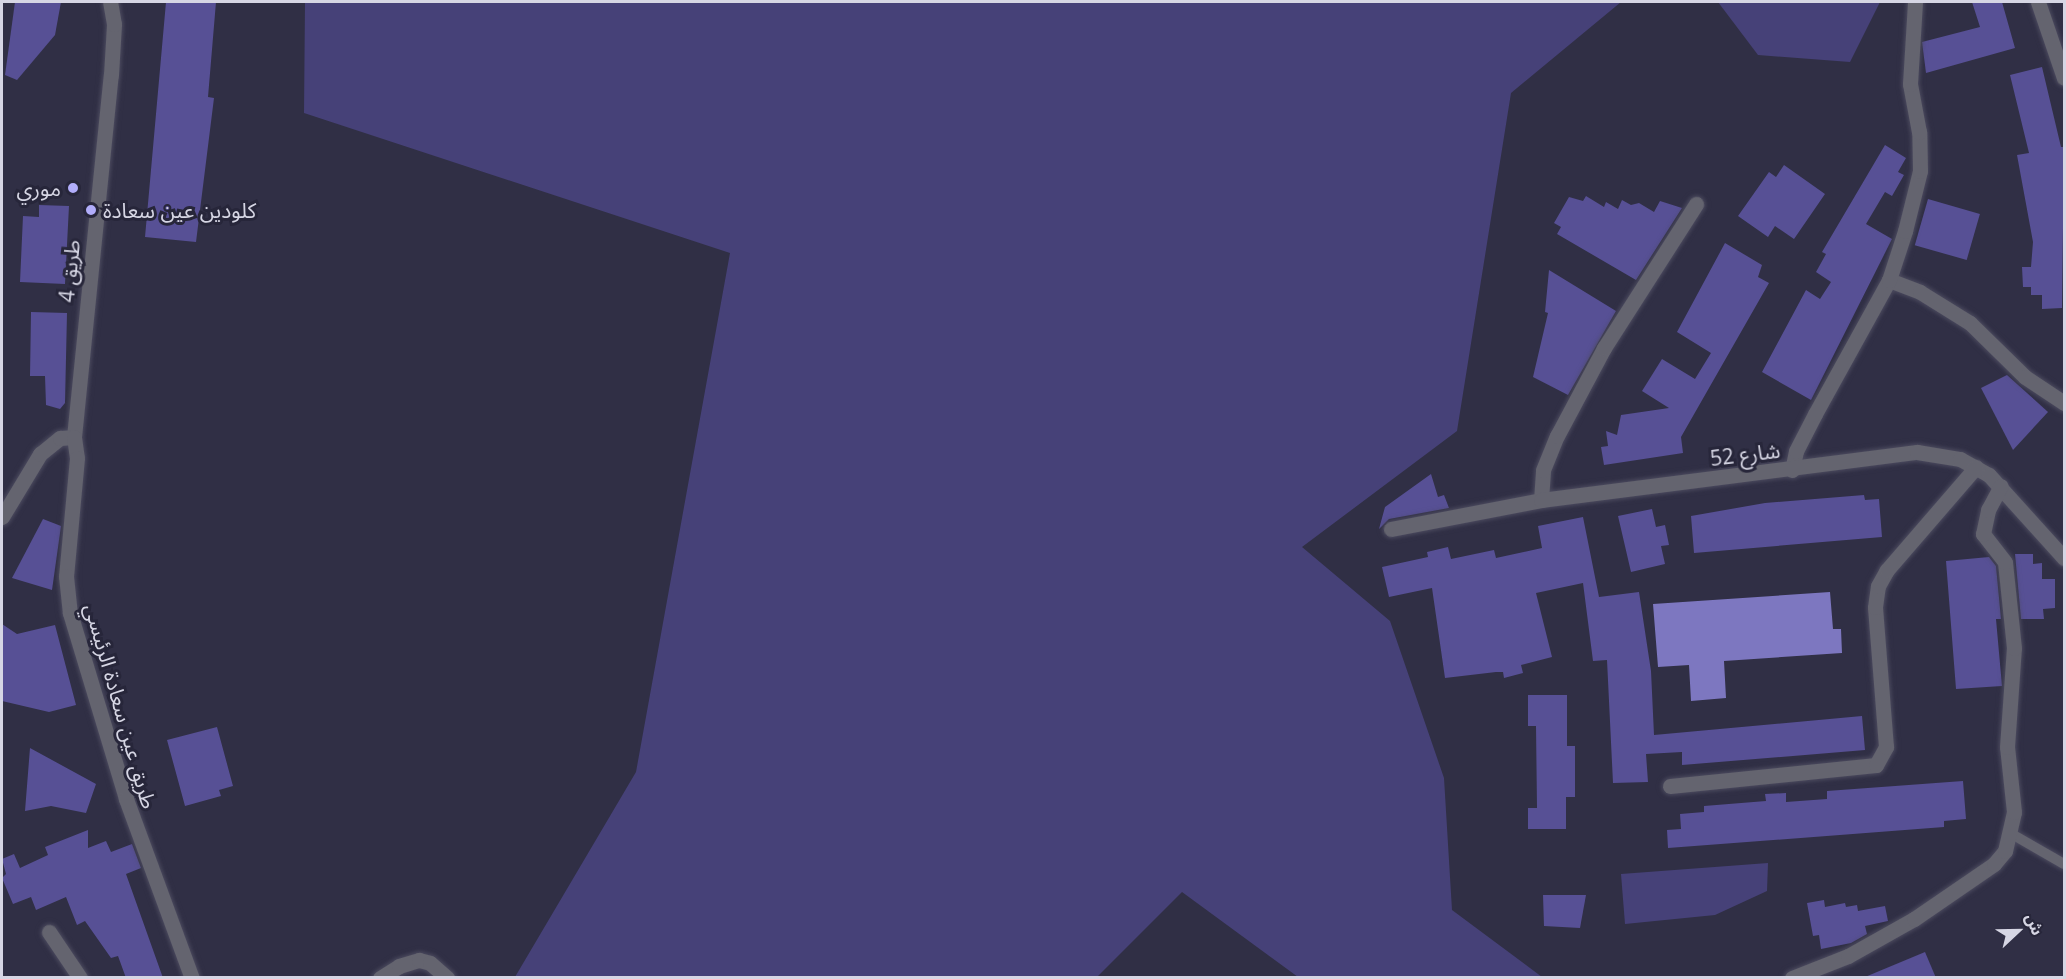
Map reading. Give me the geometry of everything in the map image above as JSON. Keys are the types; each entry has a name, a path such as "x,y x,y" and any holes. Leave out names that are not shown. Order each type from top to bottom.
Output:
{"street":[{"name":"طريق 4","path":"74,437 111,75 114,24 110,2"},
{"path":"1792,470 1796,451 1889,280 1920,171 1919,132 1910,84 1915,2"},
{"path":"2038,2 2064,78"},
{"path":"1540,500 1543,470 1557,436 1604,348 1696,204"},
{"path":"1889,280 1920,292 1970,323 2025,377 2064,403"},
{"path":"2,517 40,454 60,438 74,437"},
{"name":"طريق عين سعادة الرئيسي","path":"74,437 77,458 67,570 70,613 126,799 192,978"},
{"name":"شارع 52","path":"1391,528 1540,500 1792,470 1917,452 1941,453 1976,467 2001,486 2064,558"},
{"path":"1670,786 1876,765 1886,747 1875,607 1878,586 1887,570 1976,467"},
{"path":"1792,978 1848,956 1914,919 1994,864 2005,851 2010,833 2014,790 2007,747 2013,648 2005,562 1983,534 1988,510 2001,486"},
{"path":"49,932 80,978"},
{"path":"380,978 399,966 419,960 430,963 447,978"}],"lane":[{"path":"2010,833 2064,864"}],"shaded area":[{"path":"305,2 1621,2 1511,93 1457,431 1302,547 1390,621 1444,778 1452,910 1542,977 1298,977 1182,892 1097,977 515,977 636,772 730,253 304,113"},
{"path":"1718,2 1880,2 1850,62 1758,55"},
{"path":"1830,592 1833,629 1841,629 1842,653 1724,661 1726,698 1691,701 1689,665 1658,667 1653,604"},
{"path":"1768,863 1767,891 1715,915 1625,924 1621,874"}],"building":[{"path":"15,2 61,2 55,35 17,80 5,75"},
{"path":"166,2 216,2 208,97 214,98 196,242 145,237"},
{"path":"1972,2 2002,2 2015,48 1926,73 1922,42 1980,27"},
{"path":"2042,67 2061,147 2064,147 2062,308 2042,309 2042,295 2031,295 2031,287 2023,287 2022,267 2031,267 2033,242 2017,155 2029,153 2010,75"},
{"path":"1885,145 1906,158 1898,172 1904,175 1892,196 1885,192 1866,224 1892,239 1811,400 1762,372 1806,290 1820,299 1831,282 1816,272 1826,254 1822,252"},
{"path":"1784,165 1825,194 1794,239 1775,226 1768,237 1738,216 1769,172 1776,177"},
{"path":"1586,196 1604,207 1606,202 1618,209 1622,200 1631,205 1639,203 1654,212 1660,201 1682,208 1636,280 1557,234 1561,227 1554,223 1569,197 1583,201"},
{"path":"1928,199 1980,214 1967,260 1915,245"},
{"path":"39,205 69,206 65,284 20,282 23,216 39,217"},
{"path":"1725,243 1762,265 1758,277 1769,283 1681,437 1683,453 1604,465 1601,447 1608,446 1606,431 1617,435 1621,415 1669,408 1642,391 1662,359 1695,379 1711,353 1677,332"},
{"path":"1549,270 1616,311 1568,395 1533,377 1548,313 1545,312"},
{"path":"31,312 67,313 65,403 60,409 46,405 45,376 30,376"},
{"path":"2007,375 2048,412 2013,450 1981,388"},
{"path":"1431,474 1438,497 1444,495 1449,508 1389,519 1379,529 1385,507"},
{"path":"1864,495 1865,500 1879,499 1882,537 1694,553 1691,516 1765,503"},
{"path":"1652,509 1656,527 1665,525 1669,545 1661,546 1665,564 1631,572 1618,516"},
{"path":"1583,517 1599,597 1639,592 1651,671 1654,735 1862,716 1865,750 1682,765 1682,752 1646,754 1648,782 1613,783 1607,660 1593,661 1583,583 1536,593 1552,657 1521,665 1523,673 1504,678 1503,672 1496,672 1445,678 1432,588 1389,597 1382,567 1428,557 1427,552 1448,547 1451,559 1494,550 1496,558 1542,548 1538,526"},
{"path":"43,519 61,526 52,590 12,578"},
{"path":"2015,554 2033,554 2033,564 2042,563 2042,579 2055,579 2055,608 2043,609 2044,619 2021,619"},
{"path":"1989,557 1996,566 2001,619 1996,619 2002,686 1956,689 1946,561"},
{"path":"2,624 17,634 55,625 76,705 49,712 2,701"},
{"path":"1528,695 1567,695 1567,746 1575,746 1575,797 1566,797 1566,829 1528,829 1528,808 1537,808 1536,726 1528,726"},
{"path":"217,727 233,786 219,790 221,796 185,806 167,740"},
{"path":"30,748 96,784 86,813 51,806 25,811"},
{"path":"1963,781 1966,819 1944,821 1944,827 1668,848 1667,830 1681,829 1680,814 1704,812 1704,806 1766,801 1765,794 1786,793 1786,802 1827,799 1827,791"},
{"path":"88,830 88,848 106,841 111,852 132,844 141,868 126,874 163,978 126,978 118,956 111,958 85,921 77,925 66,897 36,910 31,897 13,904 2,878 6,874 2,859 14,854 20,868 48,855 45,847"},
{"path":"1543,895 1586,895 1580,928 1544,926"},
{"path":"1824,900 1825,907 1845,903 1846,907 1857,905 1858,911 1885,906 1888,921 1865,926 1867,934 1851,943 1821,949 1819,935 1813,936 1807,903"},
{"path":"1925,952 1936,978 1865,978 1865,977"}],"place":[{"name":"موري","path":"73,188"},
{"name":"كلودين عين سعادة","path":"91,210"}]}
